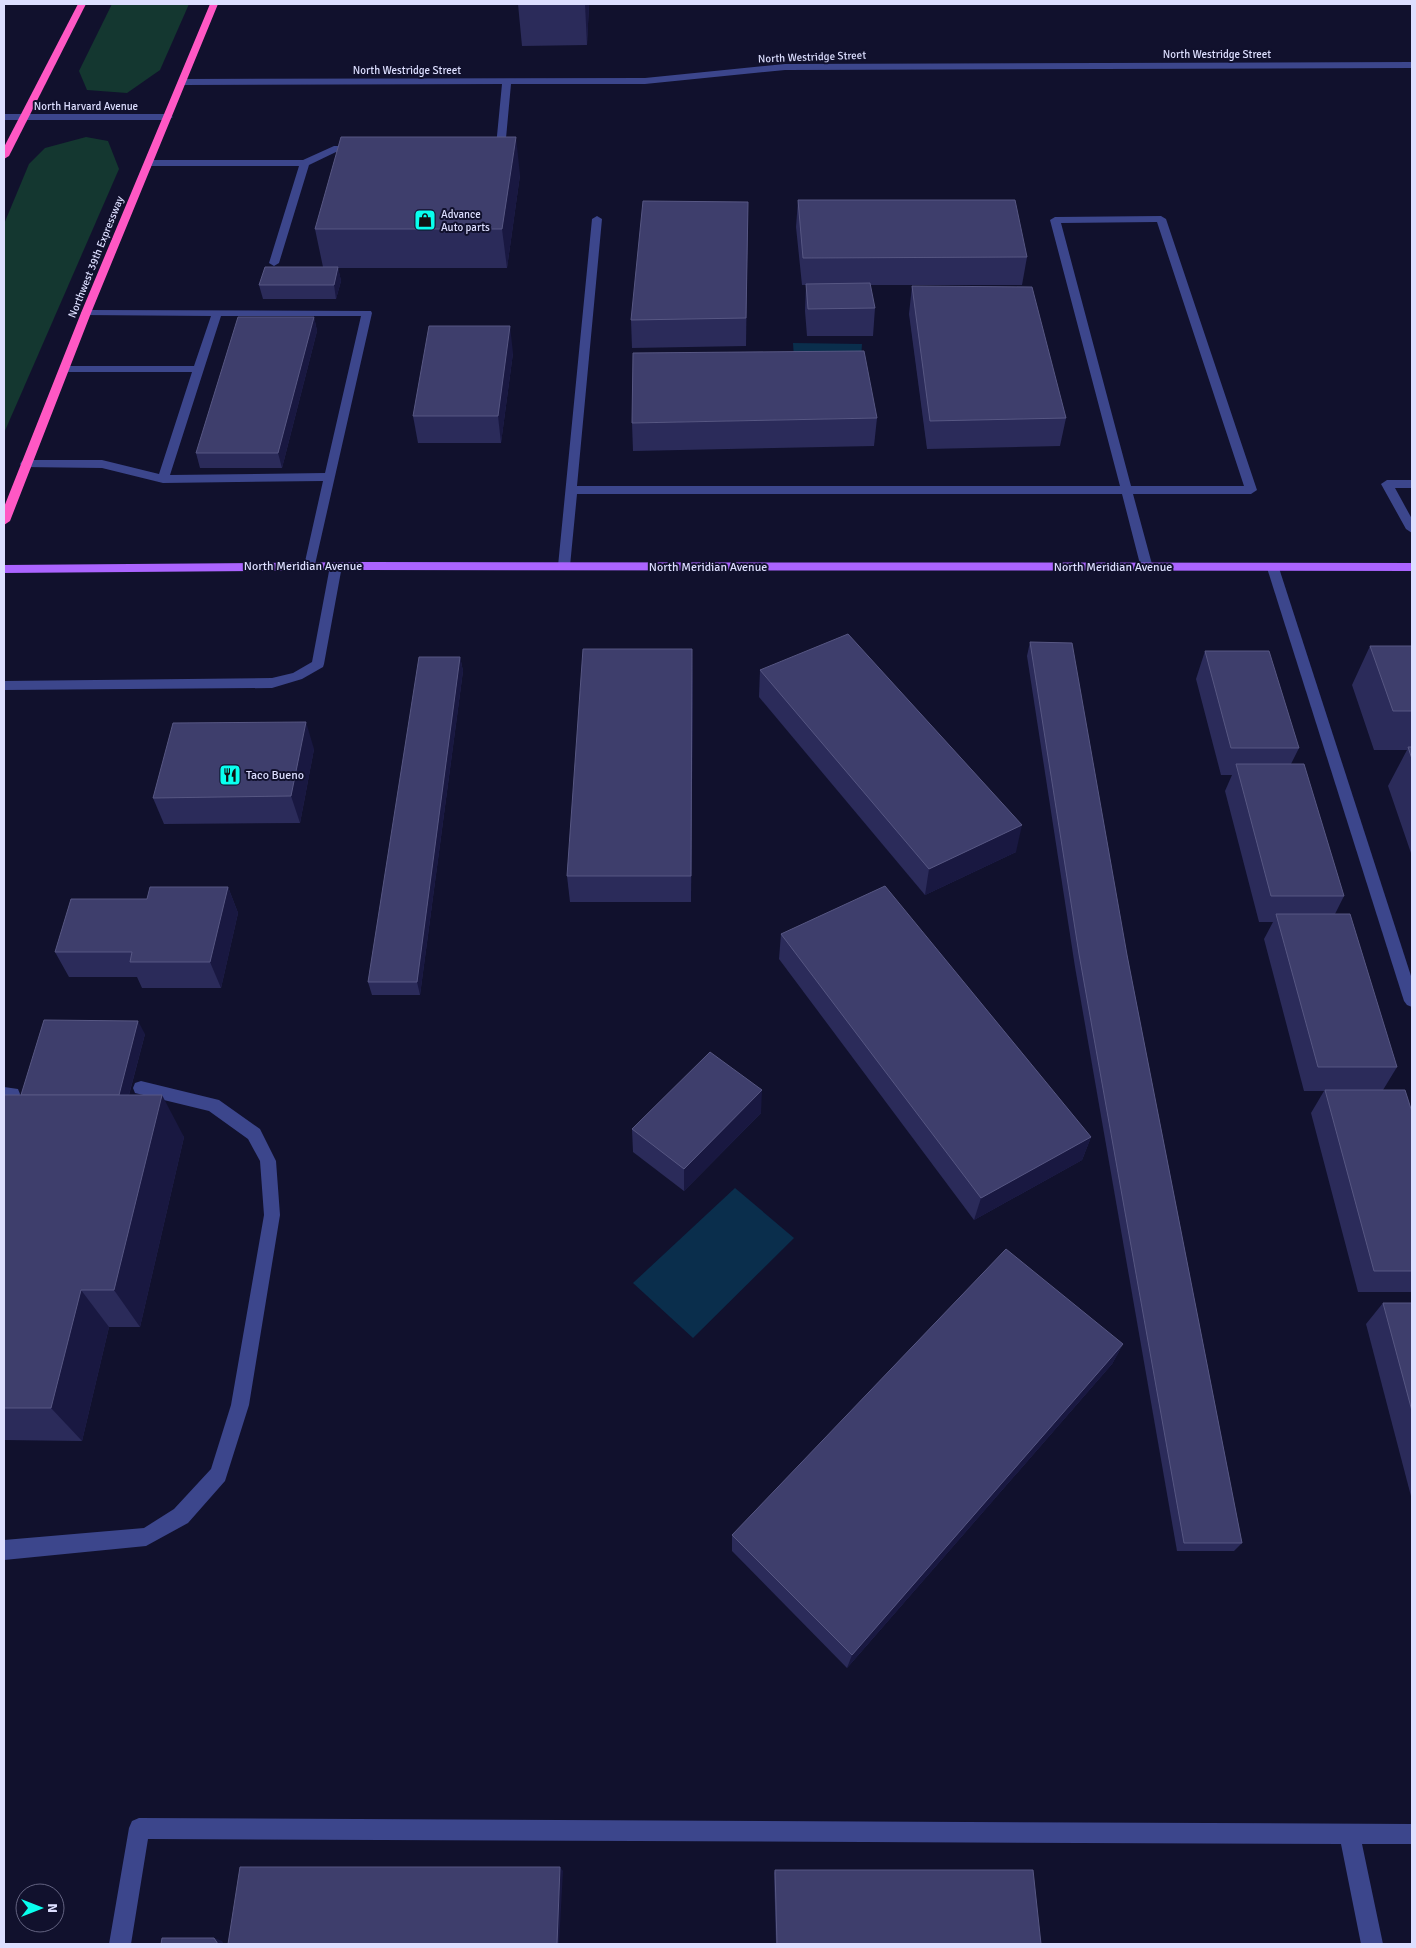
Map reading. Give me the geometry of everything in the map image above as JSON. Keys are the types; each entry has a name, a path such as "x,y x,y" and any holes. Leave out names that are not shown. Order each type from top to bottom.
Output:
{"highway":[{"path":"4,156 82,4"},
{"name":"Northwest 39th Expressway","path":"4,521 86,313 214,4"}],"main road":[{"name":"North Meridian Avenue","path":"4,569 310,566 1412,567"}],"street":[{"name":"North Westridge Street","path":"182,82 645,81 785,66 1412,65"},
{"path":"480,148 500,148 508,81"},
{"name":"North Harvard Avenue","path":"4,117 168,117"},
{"path":"148,162 305,162 334,148 373,148"},
{"path":"274,263 305,162"},
{"path":"564,566 596,219"},
{"path":"571,490 1126,490 1251,490 1161,219 1055,220 1126,490 1147,568"},
{"path":"86,313 367,313 310,566"},
{"path":"163,479 217,313"},
{"path":"64,369 198,369"},
{"path":"26,464 102,464 163,479 330,477"},
{"path":"1412,484 1388,484 1412,529"},
{"path":"4,686 272,683 297,676 318,664 336,566"},
{"path":"1273,568 1412,1001"},
{"path":"4,1550 146,1537 181,1516 218,1474 240,1405 272,1215 268,1161 254,1134 212,1105 142,1088"},
{"path":"120,1944 139,1828 1412,1834"},
{"path":"1349,1834 1372,1944"}],"green space":[{"path":"112,4 189,4 160,70 127,93 87,90 79,71"},
{"path":"86,137 108,141 119,169 4,433 4,224 29,164 45,148"}],"water":[{"path":"793,343 862,344 861,360 794,360"},
{"path":"735,1188 794,1238 693,1338 633,1283"}],"building":[{"path":"341,137 516,137 502,229 315,229"},
{"path":"798,200 1015,200 1027,257 803,258"},
{"path":"643,201 748,202 746,318 631,320"},
{"path":"265,267 338,267 334,285 259,285"},
{"path":"870,283 875,308 808,309 806,284"},
{"path":"912,286 1032,287 1066,418 930,421"},
{"path":"238,317 314,317 278,453 196,453"},
{"path":"429,326 510,326 498,416 413,416"},
{"path":"864,351 877,418 632,423 633,353"},
{"path":"848,634 1022,825 929,869 760,670"},
{"path":"1030,642 1072,643 1127,955 1242,1543 1184,1543 1079,954"},
{"path":"1370,646 1412,646 1412,711 1393,711"},
{"path":"583,649 692,649 691,876 567,876"},
{"path":"1205,651 1269,651 1299,748 1231,748"},
{"path":"419,657 460,657 417,982 368,982"},
{"path":"306,722 291,796 153,798 173,723"},
{"path":"1408,747 1412,747 1412,759"},
{"path":"1236,764 1304,764 1344,896 1271,896"},
{"path":"885,886 1091,1137 981,1198 781,934"},
{"path":"150,887 228,887 210,962 130,962 132,952 55,952 71,899 147,899"},
{"path":"1276,914 1350,914 1397,1067 1318,1067"},
{"path":"44,1020 138,1021 119,1095 21,1095"},
{"path":"710,1052 762,1090 684,1169 632,1129"},
{"path":"1325,1090 1405,1090 1412,1112 1412,1271 1374,1271"},
{"path":"4,1095 162,1095 114,1290 81,1290 51,1408 4,1408"},
{"path":"1006,1249 1123,1344 852,1655 732,1535"},
{"path":"1383,1303 1412,1303 1412,1411"},
{"path":"240,1867 560,1867 557,1944 228,1944"},
{"path":"775,1870 1033,1870 1041,1944 777,1944"},
{"path":"162,1938 214,1938 218,1944 161,1944"}],"place":[{"name":"Advance Auto parts","path":"425,220"},
{"name":"Taco Bueno","path":"230,775"}]}
